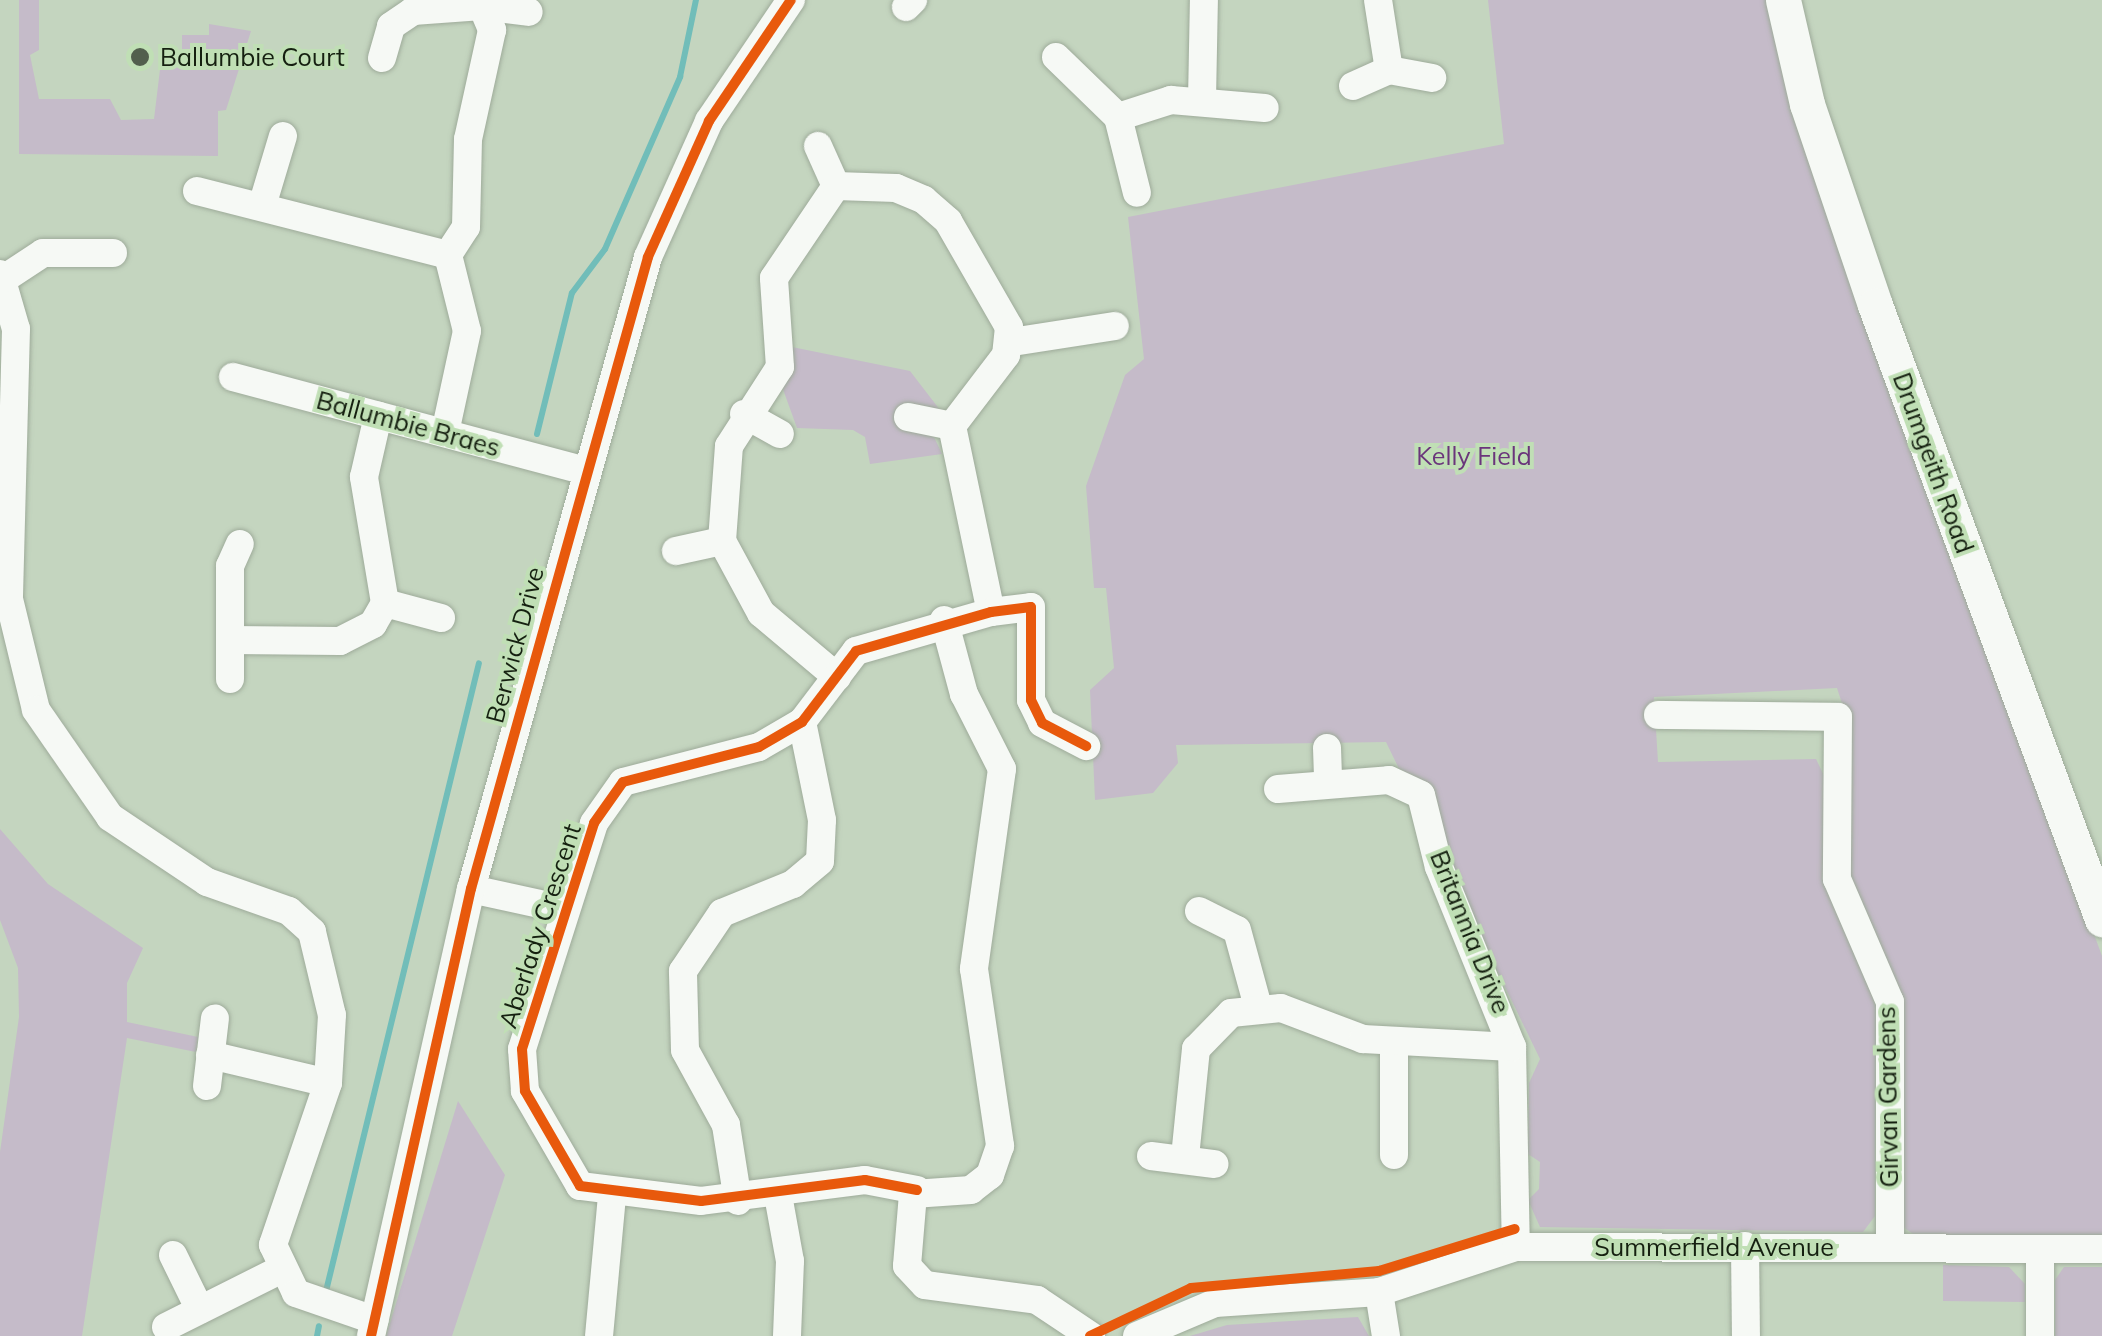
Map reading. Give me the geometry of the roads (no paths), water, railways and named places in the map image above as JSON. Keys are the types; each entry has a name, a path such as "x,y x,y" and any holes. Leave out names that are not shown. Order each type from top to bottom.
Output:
{"main road":[{"name":"Drumgeith Road","path":"1784,0 1807,104 1874,306 2102,919"}],"street":[{"name":"Berwick Drive","path":"372,1328 471,889 582,470 656,240 709,121 791,0"},
{"path":"1202,100 1204,0"},
{"path":"1378,0 1389,70"},
{"path":"445,433 467,331 448,255 466,227 468,139 492,30 482,6"},
{"path":"382,58 391,26 412,11 482,6 530,12"},
{"path":"1056,57 1118,117 1136,194"},
{"path":"1353,86 1389,70 1432,78"},
{"path":"1118,117 1202,100 1265,108"},
{"path":"262,206 283,136"},
{"path":"818,146 836,186"},
{"path":"836,186 896,188 936,210 1012,342"},
{"path":"836,186 774,278 780,367 744,414 729,446 722,542 761,613 836,677"},
{"path":"197,190 448,255"},
{"path":"112,252 43,253 3,276 16,329 9,599 36,710 110,817 206,882 289,911 312,932 332,1015 328,1084 275,1218 280,1270 321,1307 372,1328"},
{"path":"991,612 952,426 1012,342 1115,326"},
{"name":"Ballumbie Braes","path":"233,378 582,470"},
{"path":"744,414 780,434"},
{"path":"230,640 358,638 386,603 365,498 378,416"},
{"path":"908,417 952,426"},
{"path":"676,550 722,542"},
{"path":"230,680 230,566 240,544"},
{"path":"386,603 441,618"},
{"name":"Aberlady Crescent","path":"930,1190 865,1180 738,1201 612,1195 580,1186 525,1092 522,1049 563,909 604,800 624,782 760,747 802,722 836,677 873,642 944,620 1031,607 1031,700 1042,723 1086,746"},
{"path":"944,620 964,694 1002,769 974,969 1000,1146 982,1183 930,1190 905,1256 917,1281 1025,1296 1090,1336"},
{"name":"Girvan Gardens","path":"1658,715 1838,717 1837,879 1890,1002 1890,1248"},
{"path":"738,1201 726,1124 685,1050 683,971 722,913 793,884 820,861 822,820 802,722"},
{"path":"1326,748 1328,784"},
{"name":"Britannia Drive","path":"1278,789 1390,780 1420,795 1439,867 1512,1047"},
{"name":"Aberlady Crescent","path":"471,889 563,909"},
{"path":"1198,911 1236,930 1258,1008"},
{"path":"1185,1158 1196,1049 1231,1013 1258,1008 1394,1041 1512,1047 1516,1246"},
{"path":"206,1086 215,1018"},
{"path":"1394,1041 1394,1155"},
{"path":"210,1054 328,1084"},
{"path":"1151,1156 1214,1164"},
{"path":"599,1336 612,1195"},
{"path":"778,1195 790,1260 787,1336"},
{"name":"Summerfield Avenue","path":"1138,1336 1215,1302 1379,1292 1516,1246 2102,1249"},
{"path":"1745,1246 1746,1336"},
{"path":"2040,1249 2040,1336"},
{"path":"173,1256 200,1310"},
{"path":"166,1327 280,1270"},
{"path":"1379,1292 1386,1336"}],"waterway":[{"path":"537,434 572,293 605,249 680,77 696,0"},
{"path":"326,1291 479,663"},
{"path":"317,1336 319,1326"}],"place":[{"name":"Ballumbie Court","path":"140,57"}],"park label":[{"name":"Kelly Field","path":"1474,456"}]}
